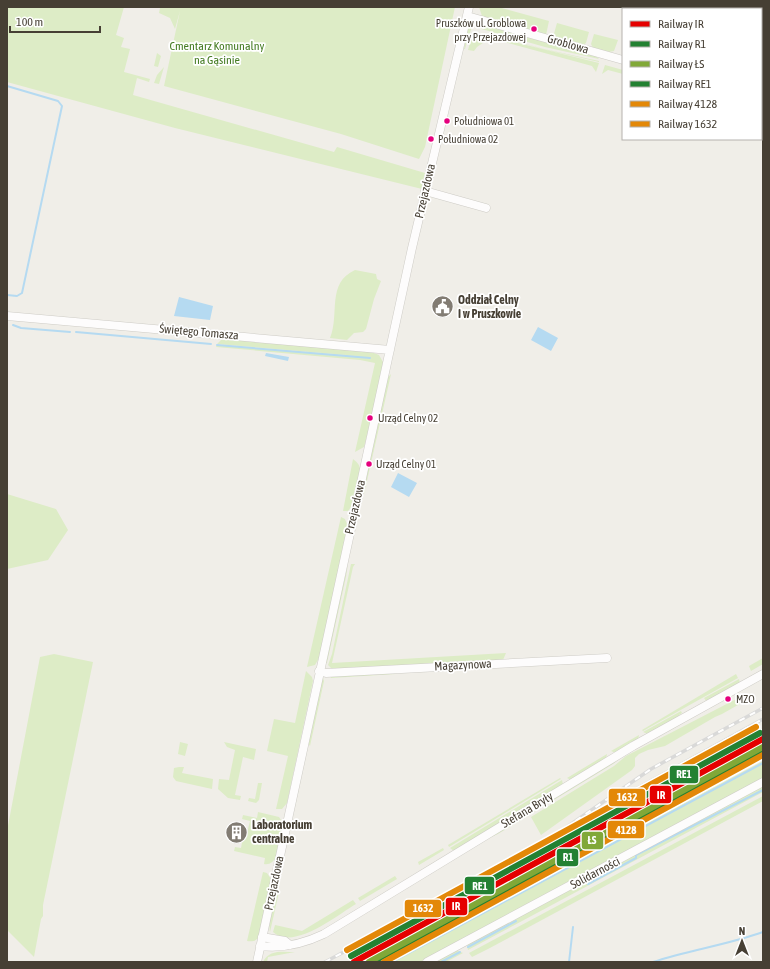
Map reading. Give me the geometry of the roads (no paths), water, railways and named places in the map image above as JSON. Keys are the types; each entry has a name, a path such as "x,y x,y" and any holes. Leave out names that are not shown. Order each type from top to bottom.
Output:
{"street":[{"name":"Przejazdowa","path":"257,962 319,671 425,191 469,7"},
{"name":"Groblowa","path":"467,16 622,60"},
{"path":"425,191 486,208"},
{"name":"Świętego Tomasza","path":"7,316 390,350"},
{"name":"Magazynowa","path":"319,671 326,673 607,658"},
{"name":"Stefana Bryły","path":"260,946 282,948 307,941 324,934 626,750 763,674"},
{"name":"Solidarności","path":"427,962 763,782"},
{"path":"262,937 285,941 290,945"}],"water":[{"path":"179,297 213,306 210,320 174,316"},
{"path":"538,327 558,338 551,351 531,340"},
{"path":"266,353 289,357 288,361 265,356"},
{"path":"398,473 417,483 409,497 391,487"}],"waterway":[{"path":"7,86 58,101 62,106 22,293 17,296 7,295"},
{"path":"13,325 21,328 70,332"},
{"path":"76,332 211,344"},
{"path":"217,345 370,358"},
{"path":"392,962 763,763"},
{"path":"588,884 636,858 636,855 763,790"},
{"path":"468,947 516,921"},
{"path":"569,962 573,927"},
{"path":"653,962 763,932"},
{"path":"441,962 460,952"}],"railway":[{"path":"325,962 529,853 651,769 763,708"},
{"path":"618,799 763,719"}],"rail line":[{"name":"1632","path":"347,950 756,727"},
{"name":"RE1","path":"351,956 760,733"},
{"name":"IR","path":"354,962 763,739"},
{"name":"ŁS","path":"369,962 763,747"},
{"name":"R1","path":"372,962 763,753"},
{"name":"4128","path":"384,962 763,755"}],"place":[{"name":"Pruszków ul. Groblowa przy Przejazdowej","path":"534,29"},
{"name":"Południowa 01","path":"447,121"},
{"name":"Południowa 02","path":"431,139"},
{"name":"Oddział Celny I w Pruszkowie","path":"442,307"},
{"name":"Urząd Celny 02","path":"370,418"},
{"name":"Urząd Celny 01","path":"369,464"},
{"name":"MZO","path":"728,699"},
{"name":"Laboratorium centralne","path":"236,832"}],"park label":[{"name":"Cmentarz Komunalny na Gąsinie","path":"217,53"}]}
